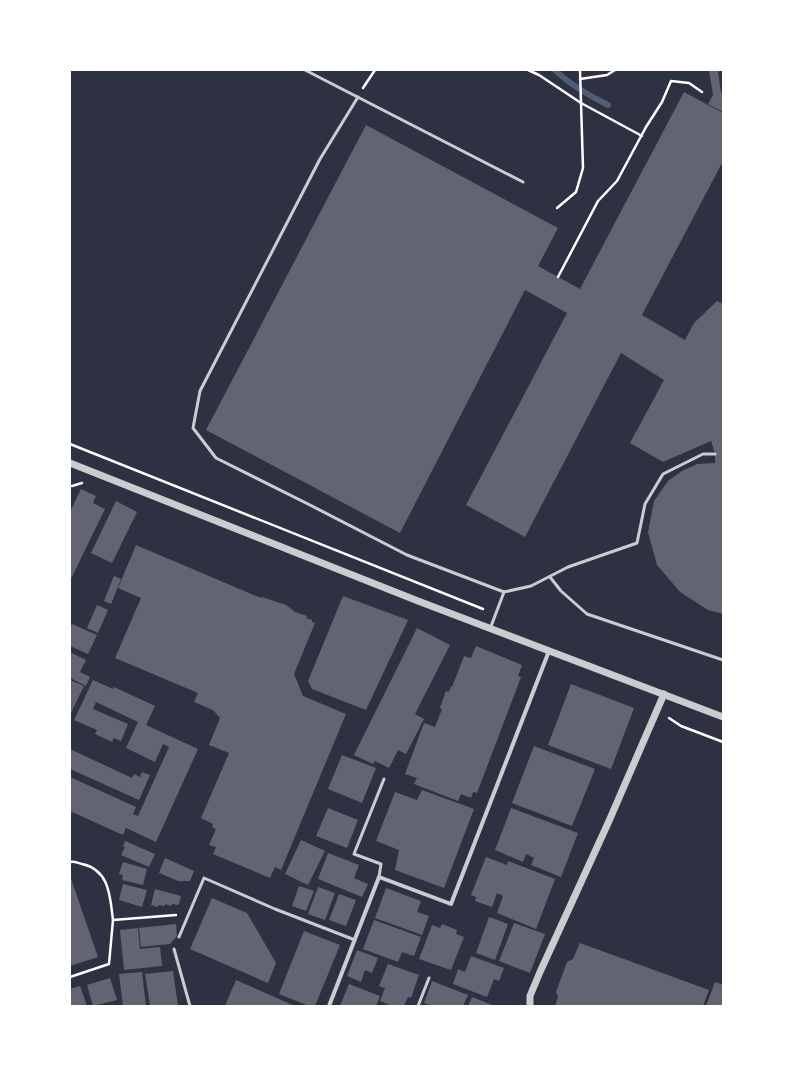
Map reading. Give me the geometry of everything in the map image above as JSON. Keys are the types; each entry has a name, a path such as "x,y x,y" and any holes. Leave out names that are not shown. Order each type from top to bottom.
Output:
{"street":[{"path":"70,463 490,629 723,717"},
{"path":"329,1006 379,877 451,904 549,651"},
{"path":"530,1006 530,996 540,972 609,821 664,694"}],"lane":[{"path":"305,70 523,182"},
{"path":"358,97 320,159 200,391 193,428 216,458 407,555 504,592 531,586 568,567 637,543 646,504 664,474 703,454 715,454"},
{"path":"550,577 561,591 587,614 723,660"},
{"path":"490,629 504,592"},
{"path":"379,877 382,864 354,854 384,778"},
{"path":"179,937 204,878 275,909 355,940"},
{"path":"174,949 190,1006"},
{"path":"418,1006 428,978"}],"path":[{"path":"358,97 375,70"},
{"path":"528,70 539,75 581,103 642,136"},
{"path":"557,208 576,192 583,168 580,70"},
{"path":"580,78 607,75 615,70"},
{"path":"558,277 598,202 617,181 662,102 671,81 689,83 702,92"},
{"path":"70,444 496,614"},
{"path":"70,862 72,861 87,865 100,872 108,888 113,920 108,964 70,977"},
{"path":"113,920 188,914"}],"building":[{"path":"709,70 720,70 718,72 721,92 723,93 723,112 708,104 713,95"},
{"path":"684,92 723,113 723,161 642,315 685,340 694,323 717,301 723,304 723,614 708,610 680,592 657,565 648,532 654,501 668,481 682,471 697,464 715,463 715,454 711,441 663,462 630,443 664,380 621,353 525,537 466,505 567,313 525,290 400,533 206,430 366,125 558,228 538,266 580,289"},
{"path":"81,489 96,496 93,503 105,509 70,581 70,512"},
{"path":"116,501 137,512 112,563 91,553"},
{"path":"136,545 261,598 262,597 286,605 295,612 307,616 306,618 315,623 294,674 303,696 346,714 281,870 275,867 270,878 213,854 216,847 209,845 216,829 212,827 213,824 201,818 229,753 209,745 220,718 213,710 194,702 198,693 115,658 141,598 118,588"},
{"path":"114,576 121,579 111,604 104,601"},
{"path":"343,596 408,620 366,710 312,689 308,681"},
{"path":"97,605 108,610 98,633 87,628"},
{"path":"72,624 97,635 88,654 70,646 70,628"},
{"path":"417,628 450,645 415,714 424,719 406,754 398,750 389,768 375,761 373,764 354,755"},
{"path":"476,646 522,665 518,676 521,677 477,793 473,792 471,798 461,794 458,801 414,784 417,778 405,774 424,723 435,727 442,709 440,708 446,691 449,692 451,686 452,687 464,656 471,658"},
{"path":"70,652 86,660 80,672 90,677 86,686 70,678"},
{"path":"70,680 84,686 70,715"},
{"path":"93,680 113,689 114,687 155,706 146,725 198,749 156,842 126,828 123,835 70,811 70,777 136,807 133,814 138,816 169,747 163,744 155,762 126,748 138,722 96,702 93,709 128,724 121,741 114,738 112,742 95,734 97,730 74,720"},
{"path":"571,684 634,708 611,769 548,745"},
{"path":"534,746 595,769 572,826 512,803"},
{"path":"70,749 132,778 134,774 140,777 142,772 150,775 139,800 70,769"},
{"path":"342,755 376,768 362,803 328,789"},
{"path":"422,790 474,809 444,888 395,870 399,850 376,841 395,792 417,800"},
{"path":"328,808 358,820 347,848 316,836"},
{"path":"511,808 578,833 561,877 531,865 534,858 526,854 523,862 495,850"},
{"path":"301,840 325,851 308,885 285,874"},
{"path":"125,841 155,854 149,867 121,855 125,847 123,847"},
{"path":"328,853 359,865 354,878 368,884 362,897 318,879"},
{"path":"486,857 507,865 508,861 555,879 536,929 497,913 503,896 497,893 492,907 475,901 476,897 471,895"},
{"path":"165,858 194,871 190,881 178,881 159,873"},
{"path":"123,862 147,869 143,885 122,880 123,875 119,874"},
{"path":"70,876 98,957 70,966"},
{"path":"123,884 147,890 142,907 119,900"},
{"path":"299,886 314,891 306,911 292,906"},
{"path":"318,887 335,893 325,920 308,914"},
{"path":"386,888 421,901 417,912 429,916 422,935 375,918"},
{"path":"155,889 181,896 179,904 172,904 171,906 165,904 165,906 158,905 158,907 151,905"},
{"path":"339,894 356,900 346,926 329,920"},
{"path":"212,898 247,913 276,963 268,983 190,949"},
{"path":"489,917 508,924 495,960 476,953"},
{"path":"374,920 421,937 414,956 402,952 398,962 363,949"},
{"path":"514,923 545,934 530,973 499,961"},
{"path":"176,924 177,936 170,944 141,947 139,928"},
{"path":"442,924 457,930 456,934 464,937 451,970 419,959 432,925 440,928"},
{"path":"138,928 140,949 160,947 162,966 124,970 120,930"},
{"path":"304,931 340,945 315,1006 309,1006 279,994"},
{"path":"580,943 709,990 703,1006 555,1006 558,997 556,992 567,962 573,959"},
{"path":"357,950 378,958 372,973 365,970 361,982 347,976"},
{"path":"471,956 504,968 499,981 494,979 487,997 453,984 458,969 465,972"},
{"path":"388,964 419,975 411,998 408,997 404,1006 392,1006 380,1001 385,988 379,986"},
{"path":"173,971 178,1006 150,1006 145,974"},
{"path":"142,972 146,1006 123,1006 119,974"},
{"path":"110,978 117,1000 93,1006 87,985"},
{"path":"236,980 295,1006 225,1006"},
{"path":"432,981 468,995 463,1006 432,1006 424,1003"},
{"path":"715,982 723,985 723,1006 706,1006"},
{"path":"349,984 380,996 376,1006 340,1006"},
{"path":"80,986 87,1006 70,1006 70,989"},
{"path":"472,997 495,1006 468,1006"}],"waterway":[{"path":"555,70 587,94 608,105"}]}
